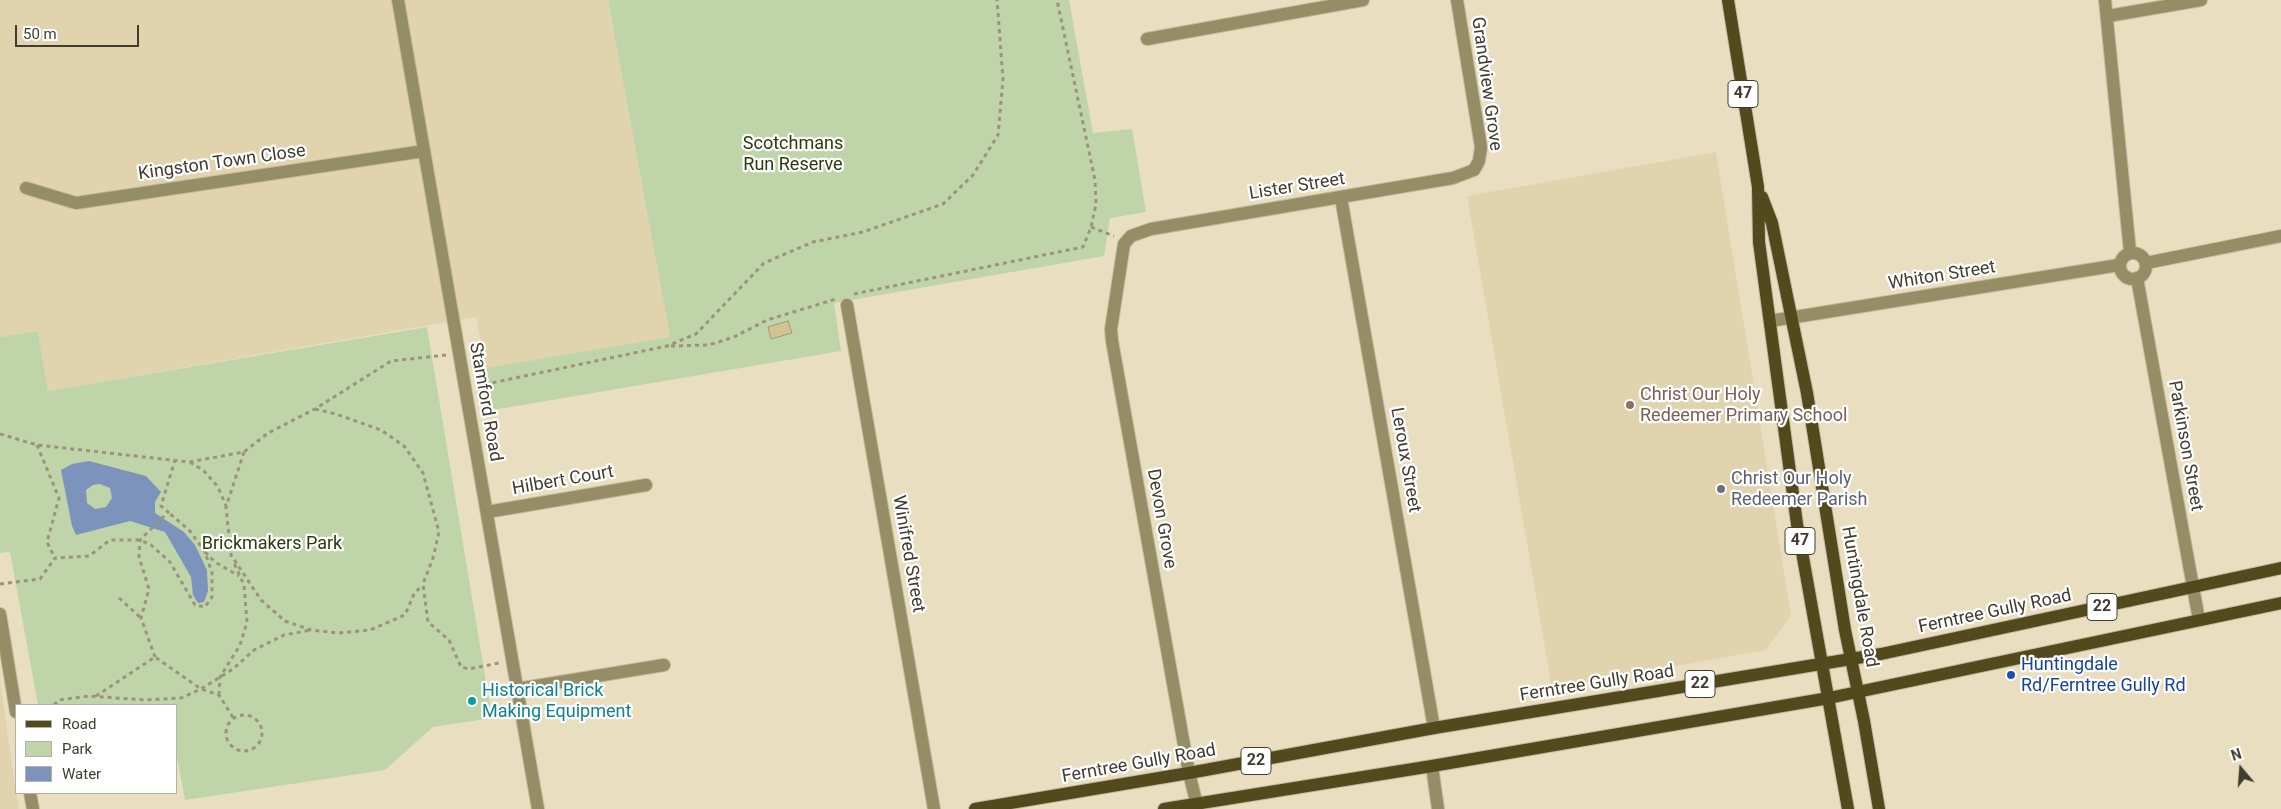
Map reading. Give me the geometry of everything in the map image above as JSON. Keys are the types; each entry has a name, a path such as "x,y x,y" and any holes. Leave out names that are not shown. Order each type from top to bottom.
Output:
{"main road":[{"name":"Huntingdale Road","path":"1728,0 1758,187 1759,242 1797,524 1848,809"},
{"name":"Huntingdale Road","path":"1758,187 1772,223 1807,393 1851,658 1879,809"},
{"name":"Ferntree Gully Road","path":"975,809 1188,773 1434,728 1925,645 2281,568"},
{"name":"22","path":"1164,809 1197,806 1829,698 2281,603"}],"street":[{"name":"Stamford Road","path":"398,0 538,809"},
{"path":"1147,39 1363,0"},
{"name":"Grandview Grove","path":"1457,0 1481,147 1479,161 1474,170"},
{"path":"2105,0 2130,252"},
{"path":"2108,16 2201,0"},
{"name":"Kingston Town Close","path":"26,188 76,203 424,151"},
{"name":"Lister Street","path":"1127,240 1139,232 1151,229 1453,178 1474,170"},
{"name":"Leroux Street","path":"1341,198 1434,728"},
{"path":"2146,263 2281,236"},
{"name":"Devon Grove","path":"1127,240 1122,249 1111,329 1112,341 1188,773 1197,806"},
{"path":"2130,252 2138,253 2146,263 2145,272 2137,278 2124,276 2119,265 2121,259 2130,252"},
{"name":"Whiton Street","path":"1770,321 2119,265"},
{"name":"Parkinson Street","path":"2137,278 2199,620"},
{"name":"Winifred Street","path":"845,299 934,809"},
{"name":"Hilbert Court","path":"486,512 646,485"},
{"path":"0,614 15,706"},
{"path":"517,690 664,666"},
{"path":"1432,766 1438,809"},
{"path":"30,794 33,809"}],"path":[{"path":"667,346 696,334 764,263 813,242 863,232 943,204 972,176 998,135 1003,79 997,0"},
{"path":"465,388 667,346 709,345 734,337 767,320 845,299 1083,246 1091,228 1096,204 1095,180 1057,0"},
{"path":"1091,228 1127,240"},
{"path":"0,434 36,445 189,462 244,452 268,433 315,409 391,361 459,352"},
{"path":"231,555 261,600 285,621 311,630 338,634 370,630 404,615 414,594 423,584 433,558 439,532 423,473 404,446 381,430 315,409"},
{"path":"36,445 59,498 47,542 55,558"},
{"path":"226,507 244,452"},
{"path":"174,460 161,506 190,531 205,552 215,562 240,576"},
{"path":"189,462 204,472 218,487 226,507 231,555 244,586 247,622 240,645 220,677 219,695 234,719"},
{"path":"141,618 149,589 139,557 140,540 168,512"},
{"path":"55,558 89,556 110,540 140,540 151,545 170,562 195,605 204,607 212,597 212,573 205,552"},
{"path":"0,584 40,579 55,558"},
{"path":"423,584 428,622 449,640 461,667 469,669 512,661"},
{"path":"119,598 141,618 155,657 202,690 219,695"},
{"path":"55,704 59,700 95,696 145,700 181,698 202,690 233,669 254,650 284,635 311,630"},
{"path":"95,696 155,657"},
{"path":"246,716 256,720 260,725 262,737 255,748 243,752 232,746 226,735 227,729 234,719 246,716"}],"shaded area":[{"path":"0,0 608,0 670,337 486,368 476,317 48,391 38,331 0,337"},
{"name":"Christ Our Holy Redeemer Primary School","path":"1716,152 1791,615 1766,650 1552,688 1467,196"},
{"path":"0,680 15,794 19,809 0,809"}],"green space":[{"name":"Scotchmans Run Reserve","path":"608,0 1069,0 1093,133 1132,129 1146,212 1110,218 1104,256 834,303 841,351 493,410 486,368 670,337"},
{"name":"Brickmakers Park","path":"427,327 492,718 433,727 385,770 185,800 178,763 178,704 38,704 10,552 0,553 0,337 38,331 48,391"}],"water":[{"path":"89,461 146,476 161,492 155,502 155,513 184,532 195,545 207,570 208,591 204,602 198,603 193,595 191,577 165,532 130,521 76,535 72,526 61,470 72,464","holes":["100,484 110,488 112,498 106,507 95,509 87,503 86,490 93,485"]}],"building":[{"path":"788,321 792,333 771,339 768,327"}],"place":[{"name":"Christ Our Holy Redeemer Primary School","path":"1630,405"},
{"name":"Christ Our Holy Redeemer Parish","path":"1721,489"},
{"name":"Huntingdale Rd/Ferntree Gully Rd","path":"2011,675"},
{"name":"Historical Brick Making Equipment","path":"472,701"}]}
